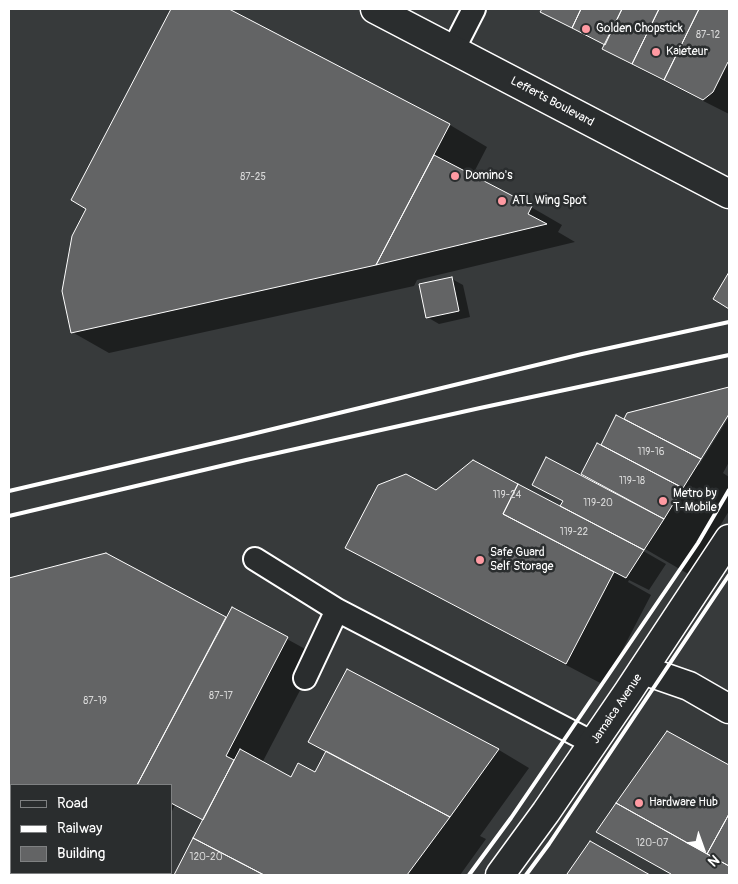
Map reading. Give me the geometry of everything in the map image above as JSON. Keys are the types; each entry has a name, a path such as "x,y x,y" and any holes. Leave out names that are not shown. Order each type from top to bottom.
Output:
{"street":[{"name":"Lefferts Boulevard","path":"375,9 729,194"},
{"name":"Jamaica Avenue","path":"500,875 593,744 729,539"},
{"path":"643,670 689,686 729,709"}],"lane":[{"path":"453,50 474,9"},
{"path":"255,558 337,610 593,744"},
{"path":"305,678 337,610"}],"building":[{"path":"171,9 229,9 450,124 376,265 71,333 62,291 72,236 86,209 71,200"},
{"path":"542,9 581,9 572,28 540,12"},
{"path":"581,9 622,9 605,45 572,28"},
{"path":"622,9 659,9 632,64 602,49"},
{"path":"659,9 699,9 664,80 632,64"},
{"path":"699,9 729,9 729,63 713,92 703,100 664,80"},
{"path":"434,155 532,206 528,214 547,224 376,265"},
{"path":"729,272 729,309 713,299"},
{"path":"452,277 459,311 426,318 419,284"},
{"path":"729,387 729,414 701,459 624,419 627,413"},
{"path":"616,415 701,459 683,488 601,445"},
{"path":"597,443 683,488 664,519 581,474"},
{"path":"546,457 664,519 644,550 560,506 563,501 532,485"},
{"name":"Safe Guard Self Storage","path":"473,460 518,484 503,514 614,572 566,664 345,548 378,485 406,474 436,490"},
{"path":"518,484 644,550 626,578 503,514"},
{"path":"106,553 226,617 138,784 10,784 10,874 90,875 9,875 9,578"},
{"path":"232,607 288,637 226,756 234,760 203,820 172,804 172,784 138,784"},
{"path":"347,669 499,749 450,817 308,742"},
{"path":"667,731 729,765 729,814 707,854 616,803"},
{"path":"240,749 291,777 298,763 315,772 326,751 450,817 407,875 264,875 193,838"},
{"path":"616,803 729,866 729,875 670,875 596,832"},
{"path":"729,814 729,866 707,854"},
{"path":"193,838 264,875 174,875"},
{"path":"590,841 650,875 567,874"}],"railway":[{"path":"9,491 582,354 729,322"},
{"path":"9,516 246,460 729,355"},
{"path":"469,875 511,818 698,543 729,490"},
{"path":"526,875 549,844 729,575"}],"place":[{"name":"Golden Chopstick","path":"586,29"},
{"name":"Kaieteur","path":"656,52"},
{"name":"Domino's","path":"455,176"},
{"name":"ATL Wing Spot","path":"502,201"},
{"name":"Metro by T-Mobile","path":"663,501"},
{"name":"Safe Guard Self Storage","path":"480,560"},
{"name":"Hardware Hub","path":"639,803"}]}
